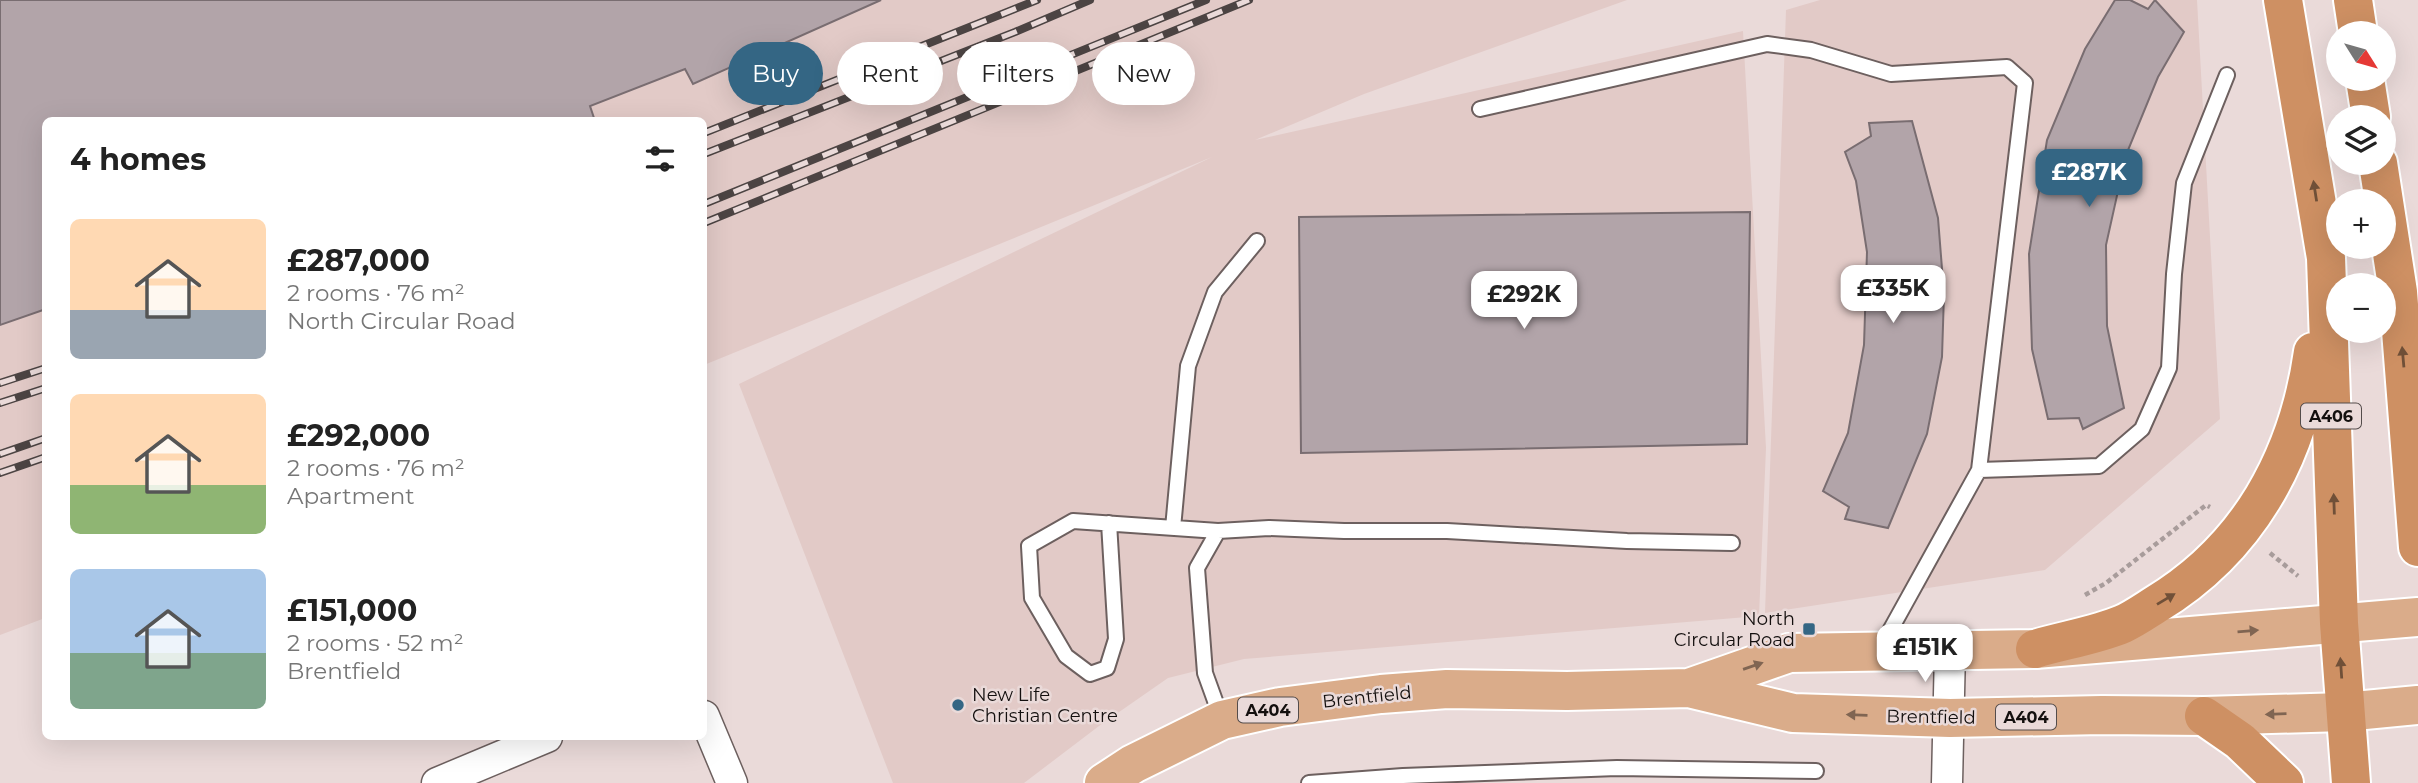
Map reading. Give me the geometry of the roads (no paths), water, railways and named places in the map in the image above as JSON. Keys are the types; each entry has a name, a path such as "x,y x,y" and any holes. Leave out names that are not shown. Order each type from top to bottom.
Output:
{"highway":[{"name":"A406","path":"2035,649 2122,625 2176,593 2221,555 2242,531 2285,456 2307,393 2326,258 2283,0"},
{"path":"2353,0 2356,21"},
{"path":"2380,175 2398,292 2418,547"},
{"name":"A406","path":"2326,259 2339,623"},
{"path":"2339,623 2351,783"},
{"path":"2204,716 2240,741 2284,783"}],"main road":[{"name":"A404","path":"2339,623 2400,619"},
{"name":"Brentfield","path":"1689,688 1789,653 2035,649 2339,623"},
{"name":"Brentfield","path":"1104,783 1133,764 1222,720 1280,707 1381,694 1447,689 1567,691 1689,688 1793,713 1950,718 2344,712"},
{"name":"A404","path":"2344,712 2402,707"}],"street":[{"path":"1947,783 1950,650"},
{"path":"707,723 732,783"},
{"path":"438,783 540,740"}],"lane":[{"path":"1480,108 1767,44 1811,50 1891,74 2007,67 2025,83 1979,470 1879,651"},
{"path":"1979,470 2099,466 2142,429 2169,368 2174,274 2184,183 2227,75"},
{"path":"1173,528 1188,366 1215,292 1257,241"},
{"path":"1109,523 1116,639 1107,668 1090,674 1066,656 1031,598 1028,546 1073,521 1109,523 1218,531 1269,528 1447,531 1627,541 1732,543"},
{"path":"1218,531 1197,568 1205,673 1222,720"},
{"path":"1309,783 1403,776 1617,768 1816,771"}],"railway":[{"path":"707,132 1037,0"},
{"path":"707,153 1090,0"},
{"path":"707,203 1206,0"},
{"path":"707,222 1249,0"},
{"path":"0,383 42,369"},
{"path":"0,403 42,389"},
{"path":"0,454 42,439"},
{"path":"0,473 42,458"}],"place":[{"name":"North Circular Road","path":"1809,629"},
{"name":"New Life Christian Centre","path":"958,705"}]}
